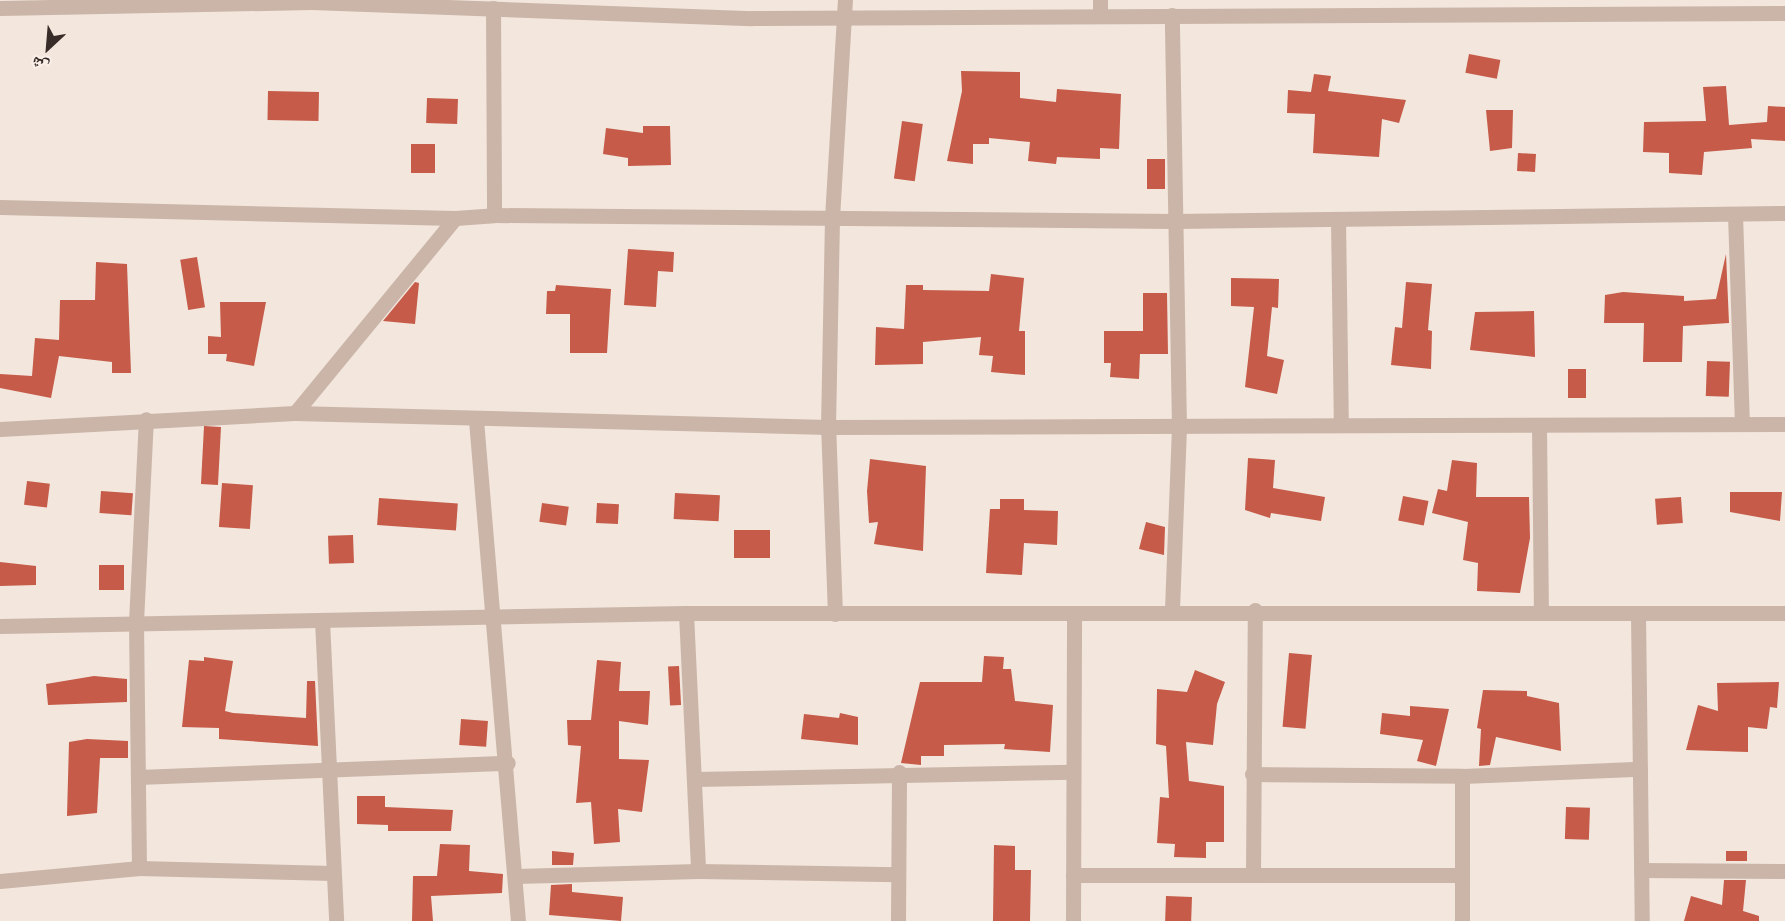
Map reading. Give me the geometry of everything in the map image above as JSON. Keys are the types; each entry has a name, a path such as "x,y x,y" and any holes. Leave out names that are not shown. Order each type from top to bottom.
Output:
{"street":[{"path":"835,614 828,426 832,218 845,0"},
{"path":"0,8 311,2 844,17 1100,8 1172,15 1532,7 1785,13"},
{"path":"493,8 495,215"},
{"path":"1172,15 1179,428 1172,609"},
{"path":"0,207 455,218 495,215 1175,221 1785,213"},
{"path":"1735,214 1742,424"},
{"path":"295,413 455,218"},
{"path":"1338,219 1341,424"},
{"path":"0,429 146,419 295,413 476,420 828,426 1179,428 1341,424 1539,426 1785,424"},
{"path":"140,868 136,622 146,419"},
{"path":"476,420 508,762 518,921"},
{"path":"1539,426 1541,612"},
{"path":"0,626 136,622 494,619 686,613 1074,615 1172,609 1785,613"},
{"path":"1253,875 1255,610"},
{"path":"686,613 698,871"},
{"path":"1638,613 1642,921"},
{"path":"1073,921 1074,615"},
{"path":"322,620 336,921"},
{"path":"138,777 508,762"},
{"path":"1252,774 1462,776 1640,769"},
{"path":"694,779 899,772 1073,772"},
{"path":"898,921 899,772"},
{"path":"1462,776 1462,921"},
{"path":"0,881 140,868 332,873"},
{"path":"1641,870 1785,871"},
{"path":"516,876 698,871 898,874"},
{"path":"1073,875 1462,875"}],"building":[{"path":"1469,54 1500,60 1497,79 1465,73"},
{"path":"961,71 1020,72 1020,98 1056,102 1057,89 1121,94 1119,149 1100,148 1100,159 1057,157 1056,164 1028,161 1030,142 989,138 989,144 973,144 973,164 947,161 962,91"},
{"path":"1314,74 1331,76 1328,91 1406,100 1399,123 1382,119 1379,157 1313,153 1315,114 1287,113 1288,90 1311,92"},
{"path":"1726,86 1729,125 1767,122 1768,106 1785,107 1785,141 1751,139 1752,148 1704,152 1702,175 1669,173 1669,153 1643,152 1644,122 1706,121 1703,87"},
{"path":"268,91 319,92 318,121 267,120"},
{"path":"427,98 458,99 457,124 426,123"},
{"path":"1486,110 1513,110 1512,148 1490,151"},
{"path":"902,121 923,124 915,181 894,178"},
{"path":"643,126 670,126 671,165 628,166 628,158 603,154 606,128 643,133"},
{"path":"411,144 435,144 435,173 411,173"},
{"path":"1518,153 1536,154 1535,172 1517,171"},
{"path":"1147,159 1165,159 1165,189 1147,189"},
{"path":"628,249 674,252 673,272 658,271 656,307 624,305"},
{"path":"1726,254 1729,323 1683,326 1682,362 1643,362 1644,323 1604,323 1605,295 1623,292 1684,296 1684,301 1716,299"},
{"path":"197,257 205,307 188,310 180,260"},
{"path":"96,262 127,264 131,373 112,373 112,362 59,356 51,398 0,388 0,374 32,376 35,338 59,340 60,300 95,300"},
{"path":"991,274 1024,278 1019,331 1025,331 1025,375 991,372 993,356 979,355 981,337 923,342 923,364 875,365 876,327 904,329 906,285 923,285 923,290 989,291"},
{"path":"1231,278 1279,279 1278,308 1272,307 1267,356 1284,360 1277,394 1245,387 1254,307 1231,306"},
{"path":"415,282 419,283 415,324 383,321"},
{"path":"1406,282 1432,284 1428,330 1432,331 1431,369 1391,365 1395,327 1402,328"},
{"path":"556,285 611,289 607,353 570,353 570,314 546,314 547,291 555,291"},
{"path":"1143,293 1167,293 1168,354 1140,354 1139,379 1110,377 1111,363 1104,363 1104,331 1143,331"},
{"path":"220,302 266,302 254,366 226,361 227,354 208,354 208,336 221,337"},
{"path":"1534,311 1535,357 1470,350 1475,312"},
{"path":"1707,361 1730,362 1729,397 1706,396"},
{"path":"1568,369 1586,369 1586,398 1568,398"},
{"path":"204,426 221,427 218,485 201,484"},
{"path":"1248,458 1275,460 1273,488 1325,497 1321,521 1271,513 1270,518 1245,510"},
{"path":"870,459 926,466 923,551 874,544 878,522 869,523 867,491"},
{"path":"1452,460 1477,463 1476,497 1529,497 1530,538 1520,593 1477,591 1478,563 1463,560 1468,522 1432,513 1438,489 1447,491"},
{"path":"27,481 50,484 47,508 24,505"},
{"path":"222,483 253,485 250,529 219,527"},
{"path":"101,491 133,493 131,515 99,513"},
{"path":"1730,492 1782,492 1780,521 1730,512"},
{"path":"675,493 720,495 719,521 674,519"},
{"path":"1403,496 1429,501 1424,526 1398,521"},
{"path":"1681,497 1683,523 1657,525 1655,499"},
{"path":"379,498 458,504 456,530 377,525"},
{"path":"1000,499 1024,499 1024,510 1058,511 1057,545 1024,543 1022,575 986,573 990,509 1000,509"},
{"path":"542,503 569,507 566,526 539,522"},
{"path":"597,503 619,504 618,524 596,523"},
{"path":"1146,522 1165,527 1164,555 1139,549"},
{"path":"734,530 770,530 770,558 734,558"},
{"path":"353,535 354,563 329,564 328,536"},
{"path":"0,562 36,566 36,585 0,586"},
{"path":"99,565 124,565 124,590 99,590"},
{"path":"1289,653 1312,655 1305,729 1283,727"},
{"path":"984,656 1004,657 1003,669 1011,669 1015,701 1053,705 1050,752 1004,749 1005,744 944,745 944,756 921,756 921,765 901,763 920,682 982,682"},
{"path":"204,657 233,661 225,711 233,713 306,718 307,681 315,681 318,746 219,739 219,728 182,727 189,660 204,661"},
{"path":"597,660 621,662 619,691 650,691 648,725 619,721 619,759 649,760 642,812 618,809 620,842 594,844 591,802 576,803 581,746 568,745 567,720 591,720"},
{"path":"679,666 681,705 670,706 668,667"},
{"path":"1195,670 1225,682 1217,704 1213,745 1186,742 1189,781 1224,786 1224,842 1206,842 1206,858 1174,857 1175,844 1157,843 1160,797 1169,798 1166,746 1156,744 1157,689 1187,692"},
{"path":"94,676 127,679 127,702 48,705 46,684"},
{"path":"1779,682 1777,708 1770,707 1767,729 1748,727 1748,752 1686,750 1698,705 1718,711 1717,683"},
{"path":"1483,690 1527,691 1527,696 1559,703 1561,751 1496,737 1490,765 1479,766 1481,729 1477,728"},
{"path":"1410,706 1449,709 1436,766 1417,761 1423,740 1380,734 1382,713 1410,716"},
{"path":"840,713 858,717 858,745 801,739 804,714 839,718"},
{"path":"461,719 488,721 486,747 459,745"},
{"path":"87,739 128,741 128,758 100,758 97,813 67,816 69,742"},
{"path":"357,796 385,796 385,807 453,810 451,831 388,831 388,825 357,824"},
{"path":"1566,807 1590,808 1589,840 1565,839"},
{"path":"440,844 470,845 469,871 503,874 502,893 431,896 433,921 412,921 413,876 437,876"},
{"path":"994,845 1015,846 1015,870 1031,870 1030,921 993,921"},
{"path":"552,851 574,853 573,865 552,865"},
{"path":"1726,851 1747,851 1747,861 1726,861"},
{"path":"1724,880 1746,880 1743,911 1759,916 1759,921 1684,921 1691,896 1722,905"},
{"path":"572,884 572,892 623,897 621,921 549,915 551,885"},
{"path":"1166,896 1192,897 1191,921 1165,921"}]}
